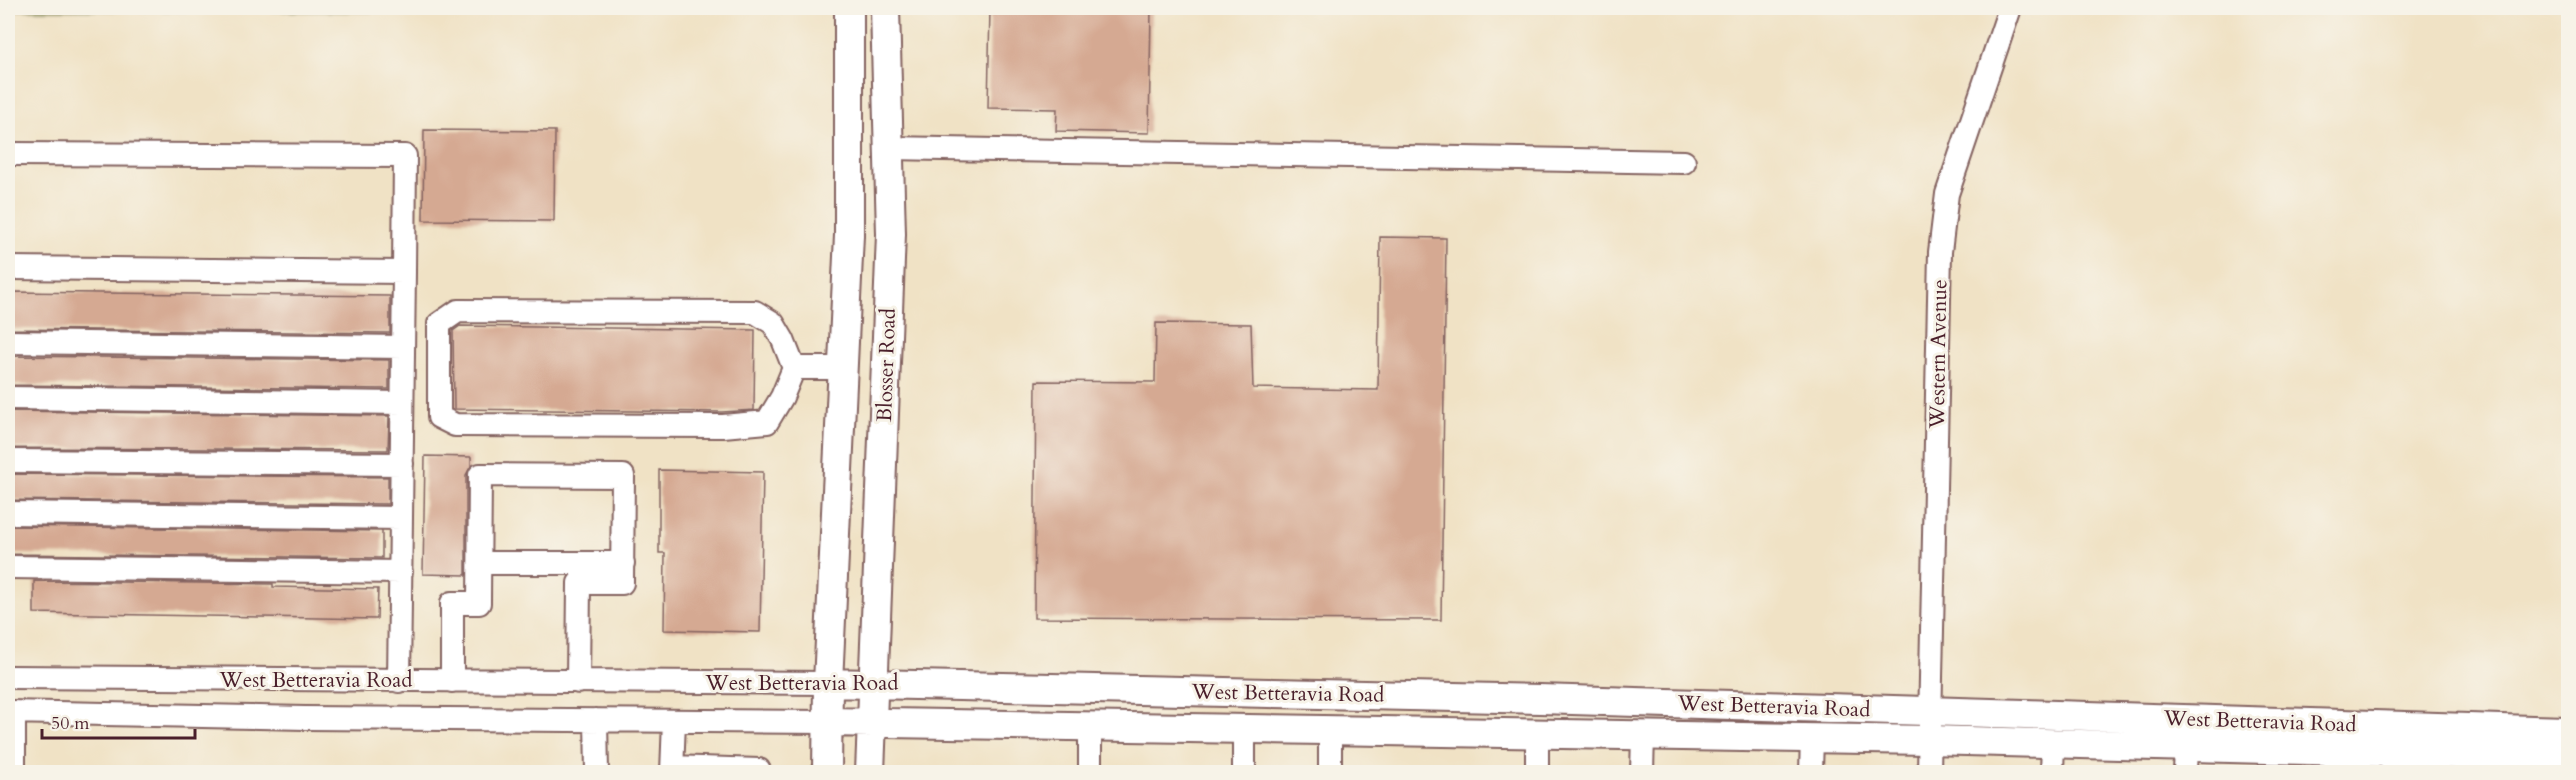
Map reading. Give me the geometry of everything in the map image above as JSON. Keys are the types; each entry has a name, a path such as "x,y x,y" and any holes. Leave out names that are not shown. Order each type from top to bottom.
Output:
{"main road":[{"name":"Blosser Road","path":"826,772 828,683 849,235 849,8"},
{"name":"Blosser Road","path":"870,772 891,234 885,8"},
{"name":"West Betteravia Road","path":"828,683 1496,698 2568,730"},
{"name":"West Betteravia Road","path":"827,722 2053,743 2185,760 2482,764 2568,758"}],"street":[{"name":"Western Avenue","path":"1929,772 1940,252 1947,194 2010,8"},
{"path":"889,148 1684,162"},
{"path":"8,154 405,156 399,681"},
{"path":"8,268 405,273"},
{"path":"458,311 755,312 773,323 783,340 794,368 782,397 767,422 723,426 455,425 439,417 439,324 458,311"},
{"path":"8,342 403,347"},
{"path":"794,368 843,368"},
{"path":"8,398 402,403"},
{"path":"8,460 402,464"},
{"path":"452,681 452,603 479,603 480,475 623,476 622,584 579,584 578,682"},
{"path":"8,513 401,518"},
{"path":"480,563 623,563"},
{"path":"8,567 400,572"},
{"name":"West Betteravia Road","path":"8,677 828,683"},
{"path":"11,712 12,769"},
{"name":"West Betteravia Road","path":"11,712 293,718 827,722"},
{"path":"596,720 597,772"},
{"path":"674,721 672,770 759,770 760,772"},
{"path":"1090,726 1090,772"},
{"path":"1244,729 1244,772"},
{"path":"1330,730 1330,772"},
{"path":"1537,733 1537,772"},
{"path":"1642,735 1642,772"},
{"path":"1811,772 1812,738"},
{"path":"2052,772 2053,743"}],"green space":[{"path":"8,8 426,8 426,12 8,10"}],"building":[{"path":"990,8 1151,8 1149,133 1056,131 1057,109 988,108"},
{"path":"424,130 555,131 554,221 423,220"},
{"path":"1380,237 1446,238 1441,620 1034,618 1036,381 1155,382 1156,323 1251,324 1253,388 1378,390"},
{"path":"8,292 390,296 390,333 8,329"},
{"path":"460,326 755,330 754,410 722,412 454,409 453,331"},
{"path":"8,356 389,360 389,389 8,385"},
{"path":"8,411 389,416 388,450 8,448"},
{"path":"425,456 471,457 471,466 466,475 466,575 423,574"},
{"path":"659,470 763,472 760,632 664,630 665,553 659,553"},
{"path":"8,474 388,477 388,504 8,500"},
{"path":"8,526 382,531 382,558 8,554"},
{"path":"34,581 273,584 273,587 378,589 377,619 34,613"}]}
